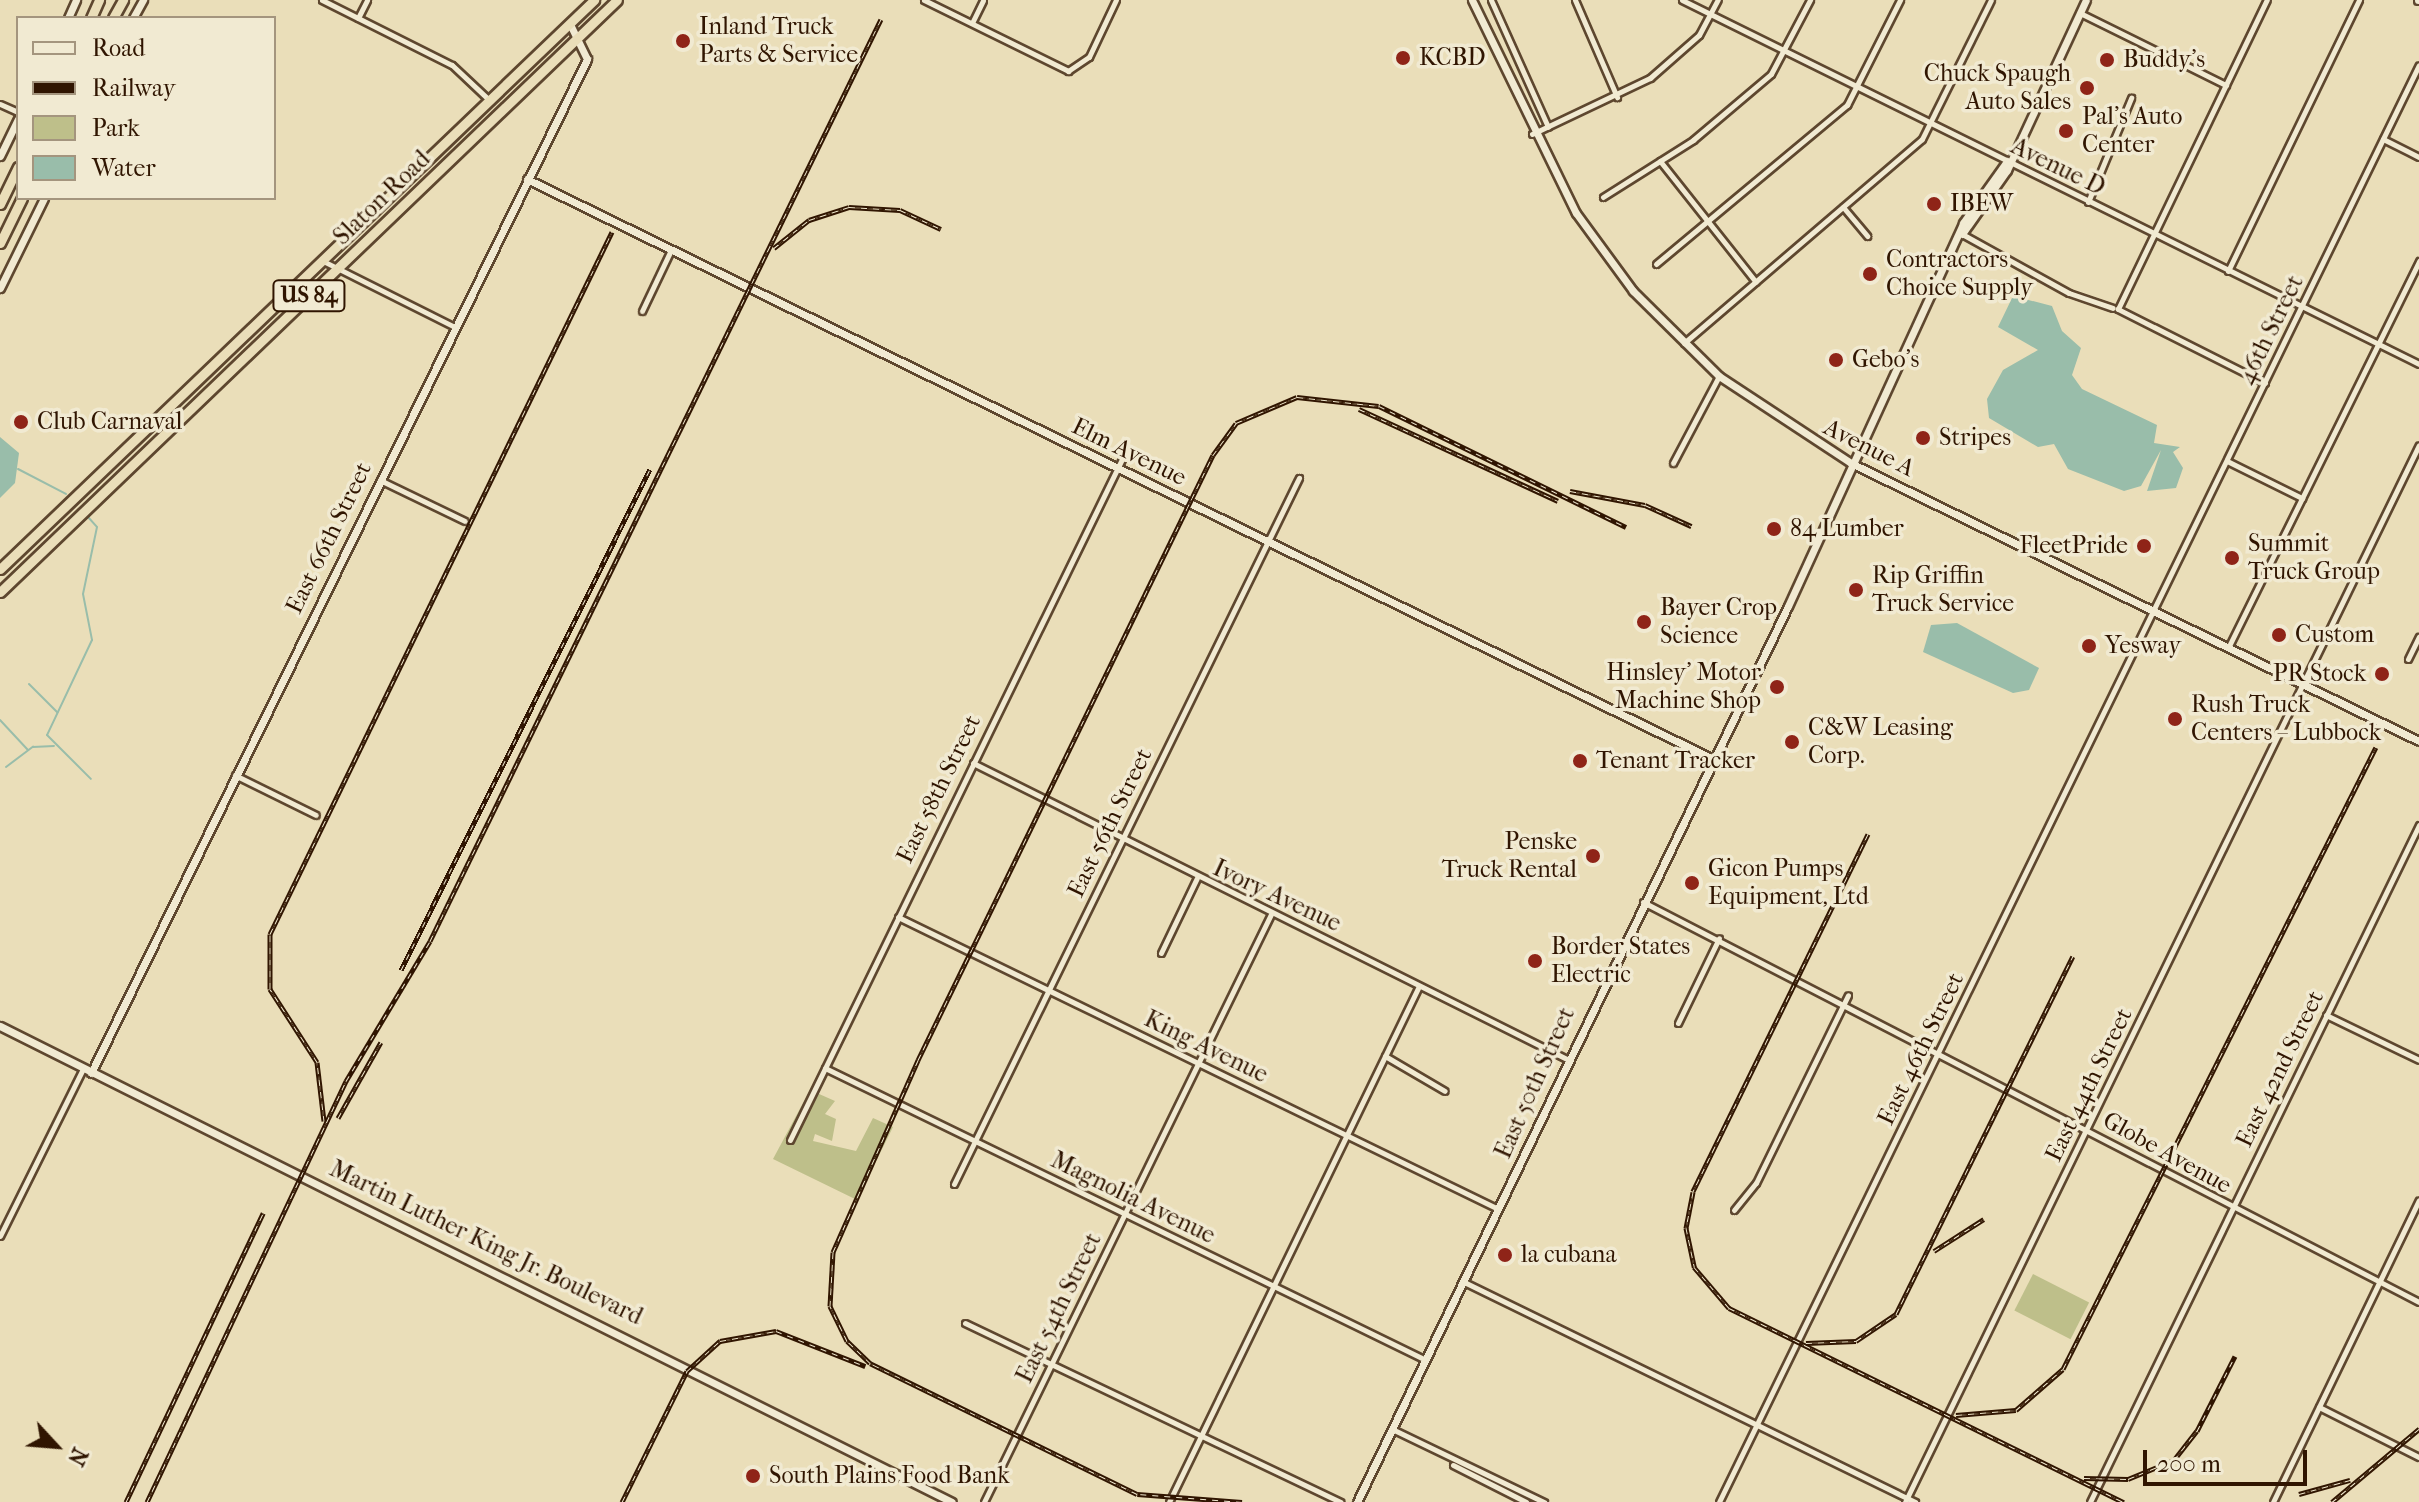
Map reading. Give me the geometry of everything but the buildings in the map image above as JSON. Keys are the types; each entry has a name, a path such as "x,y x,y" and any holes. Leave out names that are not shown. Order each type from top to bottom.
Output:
{"highway":[{"name":"Slaton Road","path":"0,569 445,138 594,0"},
{"name":"Slaton Road","path":"0,592 617,0"},
{"path":"445,138 458,153"},
{"path":"0,204 16,171"},
{"path":"0,243 21,200"}],"main road":[{"name":"Avenue A","path":"1472,0 1532,134 1598,246 1683,344 1719,376 1851,463 2419,741"},
{"name":"East 50th Street","path":"1357,1502 1987,182 2007,161 2086,0"},
{"path":"570,24 580,36"},
{"name":"East 66th Street","path":"87,1071 587,59 580,36"},
{"path":"0,156 16,123"},
{"name":"Elm Avenue","path":"527,179 1713,759"},
{"path":"0,288 43,200"},
{"name":"Martin Luther King Jr. Boulevard","path":"0,1026 615,1327 952,1502"}],"street":[{"path":"322,0 452,65 487,98"},
{"path":"358,18 367,0"},
{"path":"924,0 1061,70 1076,70 1116,0"},
{"path":"972,23 983,0"},
{"path":"1491,0 1548,127"},
{"path":"1575,0 1617,97"},
{"name":"Avenue D","path":"1682,0 1710,17 2419,364"},
{"path":"1532,134 1617,97 1692,43 1718,0"},
{"path":"1603,197 1660,161 1752,90 1784,53 1810,0"},
{"path":"1656,264 1707,225 1847,105 1900,0"},
{"path":"1683,344 1843,207 1930,124 1991,0"},
{"path":"2115,308 2267,0"},
{"path":"2228,271 2359,0"},
{"path":"2080,13 2226,85"},
{"name":"46th Street","path":"2153,611 2419,65"},
{"path":"2088,202 2131,98"},
{"path":"2383,139 2419,157"},
{"path":"1660,161 1707,225 1756,282"},
{"path":"1843,207 1867,236"},
{"path":"1962,234 2069,293 2115,308 2265,383"},
{"path":"642,311 671,250"},
{"path":"319,259 455,327"},
{"path":"2228,648 2419,261"},
{"path":"1673,463 1719,376"},
{"name":"East 44th Street","path":"1906,1500 2419,445"},
{"name":"East 58th Street","path":"790,1140 1124,455"},
{"path":"2227,461 2302,498"},
{"name":"East 56th Street","path":"954,1184 1299,478"},
{"path":"380,480 465,521"},
{"name":"East 46th Street","path":"1719,1502 2153,611"},
{"path":"2408,659 2419,636"},
{"name":"Ivory Avenue","path":"973,763 1197,878 1567,1059"},
{"path":"235,775 316,815"},
{"name":"East 42nd Street","path":"2090,1502 2419,825"},
{"path":"1161,953 1197,878"},
{"name":"Globe Avenue","path":"1643,902 1719,938 1841,1009 2087,1129 2232,1210 2419,1302"},
{"name":"East 54th Street","path":"984,1502 1271,914"},
{"name":"King Avenue","path":"898,917 1499,1210"},
{"path":"1678,1023 1719,938"},
{"path":"1169,1502 1419,986"},
{"path":"1734,1210 1756,1183 1848,995"},
{"path":"2326,1015 2419,1060"},
{"path":"1385,1056 1445,1091"},
{"name":"Magnolia Avenue","path":"825,1068 1426,1360"},
{"name":"East 66th Street","path":"0,1236 87,1071"},
{"path":"2273,1502 2419,1200"},
{"path":"1464,1282 1915,1502"},
{"path":"965,1323 1053,1362 1341,1502"},
{"path":"2319,1407 2419,1457"},
{"path":"1392,1429 1544,1502"},
{"path":"1453,1465 1526,1502"}],"green space":[{"path":"810,1090 835,1101 825,1114 836,1119 832,1141 815,1134 813,1141 856,1151 873,1118 893,1127 857,1200 773,1159"},
{"path":"2033,1274 2089,1303 2071,1339 2014,1311"}],"water":[{"path":"2013,296 2052,306 2062,331 2081,348 2072,375 2082,389 2157,425 2154,443 2180,447 2173,452 2183,468 2176,488 2147,491 2161,450 2141,486 2124,491 2068,469 2054,444 2038,447 1989,418 1987,399 2003,370 2038,350 1998,327"},
{"path":"0,437 19,453 15,483 0,498"},
{"path":"1957,623 2039,668 2029,690 2013,693 1923,652 1931,625"}],"waterway":[{"path":"18,469 66,494"},
{"path":"88,517 97,527 83,594 92,640 47,735 91,779"},
{"path":"29,684 57,712"},
{"path":"0,720 28,750"},
{"path":"6,767 33,747 54,746"}],"railway":[{"path":"147,1502 346,1081 430,941 881,19"},
{"path":"774,248 809,220 849,207 900,210 941,229"},
{"path":"324,1121 317,1062 270,989 270,934 612,232"},
{"path":"1242,1502 1137,1494 870,1363 847,1341 830,1306 833,1252 918,1060 1213,455 1236,423 1297,397 1379,406 1626,527"},
{"path":"1359,409 1558,501"},
{"path":"401,970 650,469"},
{"path":"1570,491 1645,505 1691,526"},
{"path":"1956,1415 2016,1410 2063,1369 2376,747"},
{"path":"1868,834 1693,1192 1686,1228 1694,1267 1729,1308 2124,1502"},
{"path":"1806,1343 1856,1341 1896,1314 2073,956"},
{"path":"338,1118 381,1042"},
{"path":"126,1502 263,1213"},
{"path":"1934,1251 1984,1219"},
{"path":"622,1502 687,1371 720,1341 776,1331 865,1366"},
{"path":"2084,1478 2128,1479 2174,1460 2197,1431 2235,1356"},
{"path":"2332,1502 2419,1429"},
{"path":"2299,1494 2350,1480"}],"place":[{"name":"Inland Truck Parts & Service","path":"683,41"},
{"name":"KCBD","path":"1403,58"},
{"name":"Buddy's","path":"2107,60"},
{"name":"Chuck Spaugh Auto Sales","path":"2087,88"},
{"name":"Pal's Auto Center","path":"2066,131"},
{"name":"IBEW","path":"1934,204"},
{"name":"Contractors Choice Supply","path":"1870,274"},
{"name":"Gebo's","path":"1836,360"},
{"name":"Club Carnaval","path":"21,422"},
{"name":"Stripes","path":"1923,438"},
{"name":"84 Lumber","path":"1774,529"},
{"name":"FleetPride","path":"2144,546"},
{"name":"Summit Truck Group","path":"2232,558"},
{"name":"Rip Griffin Truck Service","path":"1856,590"},
{"name":"Bayer Crop Science","path":"1644,622"},
{"name":"Custom","path":"2279,635"},
{"name":"Yesway","path":"2089,646"},
{"name":"PR Stock","path":"2382,674"},
{"name":"Hinsley' Motor Machine Shop","path":"1777,687"},
{"name":"Rush Truck Centers – Lubbock","path":"2175,719"},
{"name":"C&W Leasing Corp.","path":"1792,742"},
{"name":"Tenant Tracker","path":"1580,761"},
{"name":"Penske Truck Rental","path":"1593,856"},
{"name":"Gicon Pumps Equipment, Ltd","path":"1692,883"},
{"name":"Border States Electric","path":"1535,961"},
{"name":"la cubana","path":"1505,1255"},
{"name":"South Plains Food Bank","path":"753,1476"}]}
